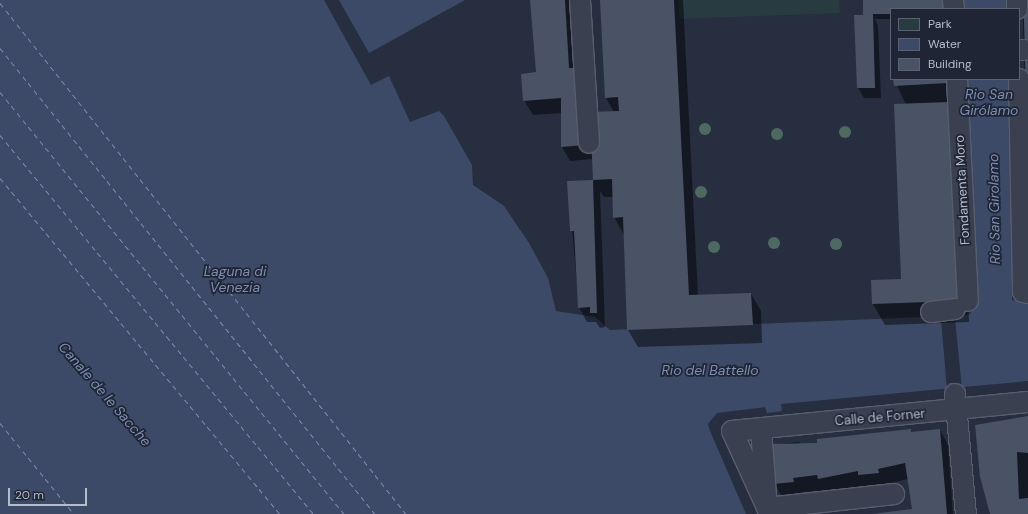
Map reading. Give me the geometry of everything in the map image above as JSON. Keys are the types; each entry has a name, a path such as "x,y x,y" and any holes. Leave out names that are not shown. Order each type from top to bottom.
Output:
{"street":[{"path":"580,0 589,143"},
{"name":"Fondamenta Moro","path":"931,312 961,305 957,80"},
{"path":"1019,80 1025,186 1024,292 1028,292"},
{"path":"956,402 966,514"},
{"name":"Calle de Forner","path":"769,511 732,431 761,429 956,402 1028,402"},
{"path":"761,429 769,511 831,508 894,494"}],"green space":[{"path":"678,0 839,0 840,13 679,19"}],"water":[{"name":"Laguna di Venezia","path":"0,0 324,0 371,85 389,76 410,122 439,111 444,116 472,165 473,185 504,206 529,243 548,278 556,311 595,317 610,330 969,315 978,303 966,80 1011,80 1012,300 1028,302 1028,381 781,404 782,411 767,413 765,407 717,413 708,424 710,431 746,514 0,514"},
{"path":"339,0 465,0 369,53"},
{"path":"962,0 1009,0 1009,8 962,8"}],"pier":[{"path":"962,315 955,318 962,389 947,390 941,319"}],"building":[{"path":"530,0 565,0 569,68 578,68 585,145 561,147 561,98 523,101 521,74 536,72"},
{"path":"600,0 674,0 689,295 751,293 753,325 627,330 623,217 613,218 612,179 593,180 590,112 619,111 618,97 605,98"},
{"path":"863,0 945,0 945,8 890,8 890,14 873,14 875,88 857,88 854,15 863,15"},
{"path":"1022,0 1028,0 1028,174 1024,21"},
{"path":"893,80 948,80 948,83 894,86"},
{"path":"949,102 957,301 872,304 871,280 901,279 894,104"},
{"path":"593,180 597,313 590,313 590,307 578,308 574,231 570,231 567,181"},
{"path":"1028,416 1028,453 1017,452 1019,499 1028,498 1028,514 990,514 980,477 975,425"},
{"path":"911,429 911,432 940,429 947,514 872,514 912,509 905,463 878,469 879,473 858,475 858,471 818,479 817,475 793,478 794,482 773,484 769,444 817,443 817,439"}],"ferry route":[{"path":"0,3 406,514"},
{"path":"0,48 375,514"},
{"path":"0,92 344,514"},
{"path":"0,135 313,514"},
{"path":"0,178 280,514"},
{"path":"0,423 74,514"}],"water label":[{"name":"Rio San Girólamo","path":"989,102"},
{"name":"Rio San Girolamo","path":"994,209"},
{"name":"Rio del Battello","path":"710,370"},
{"name":"Canale de le Sacche","path":"105,394"}]}
